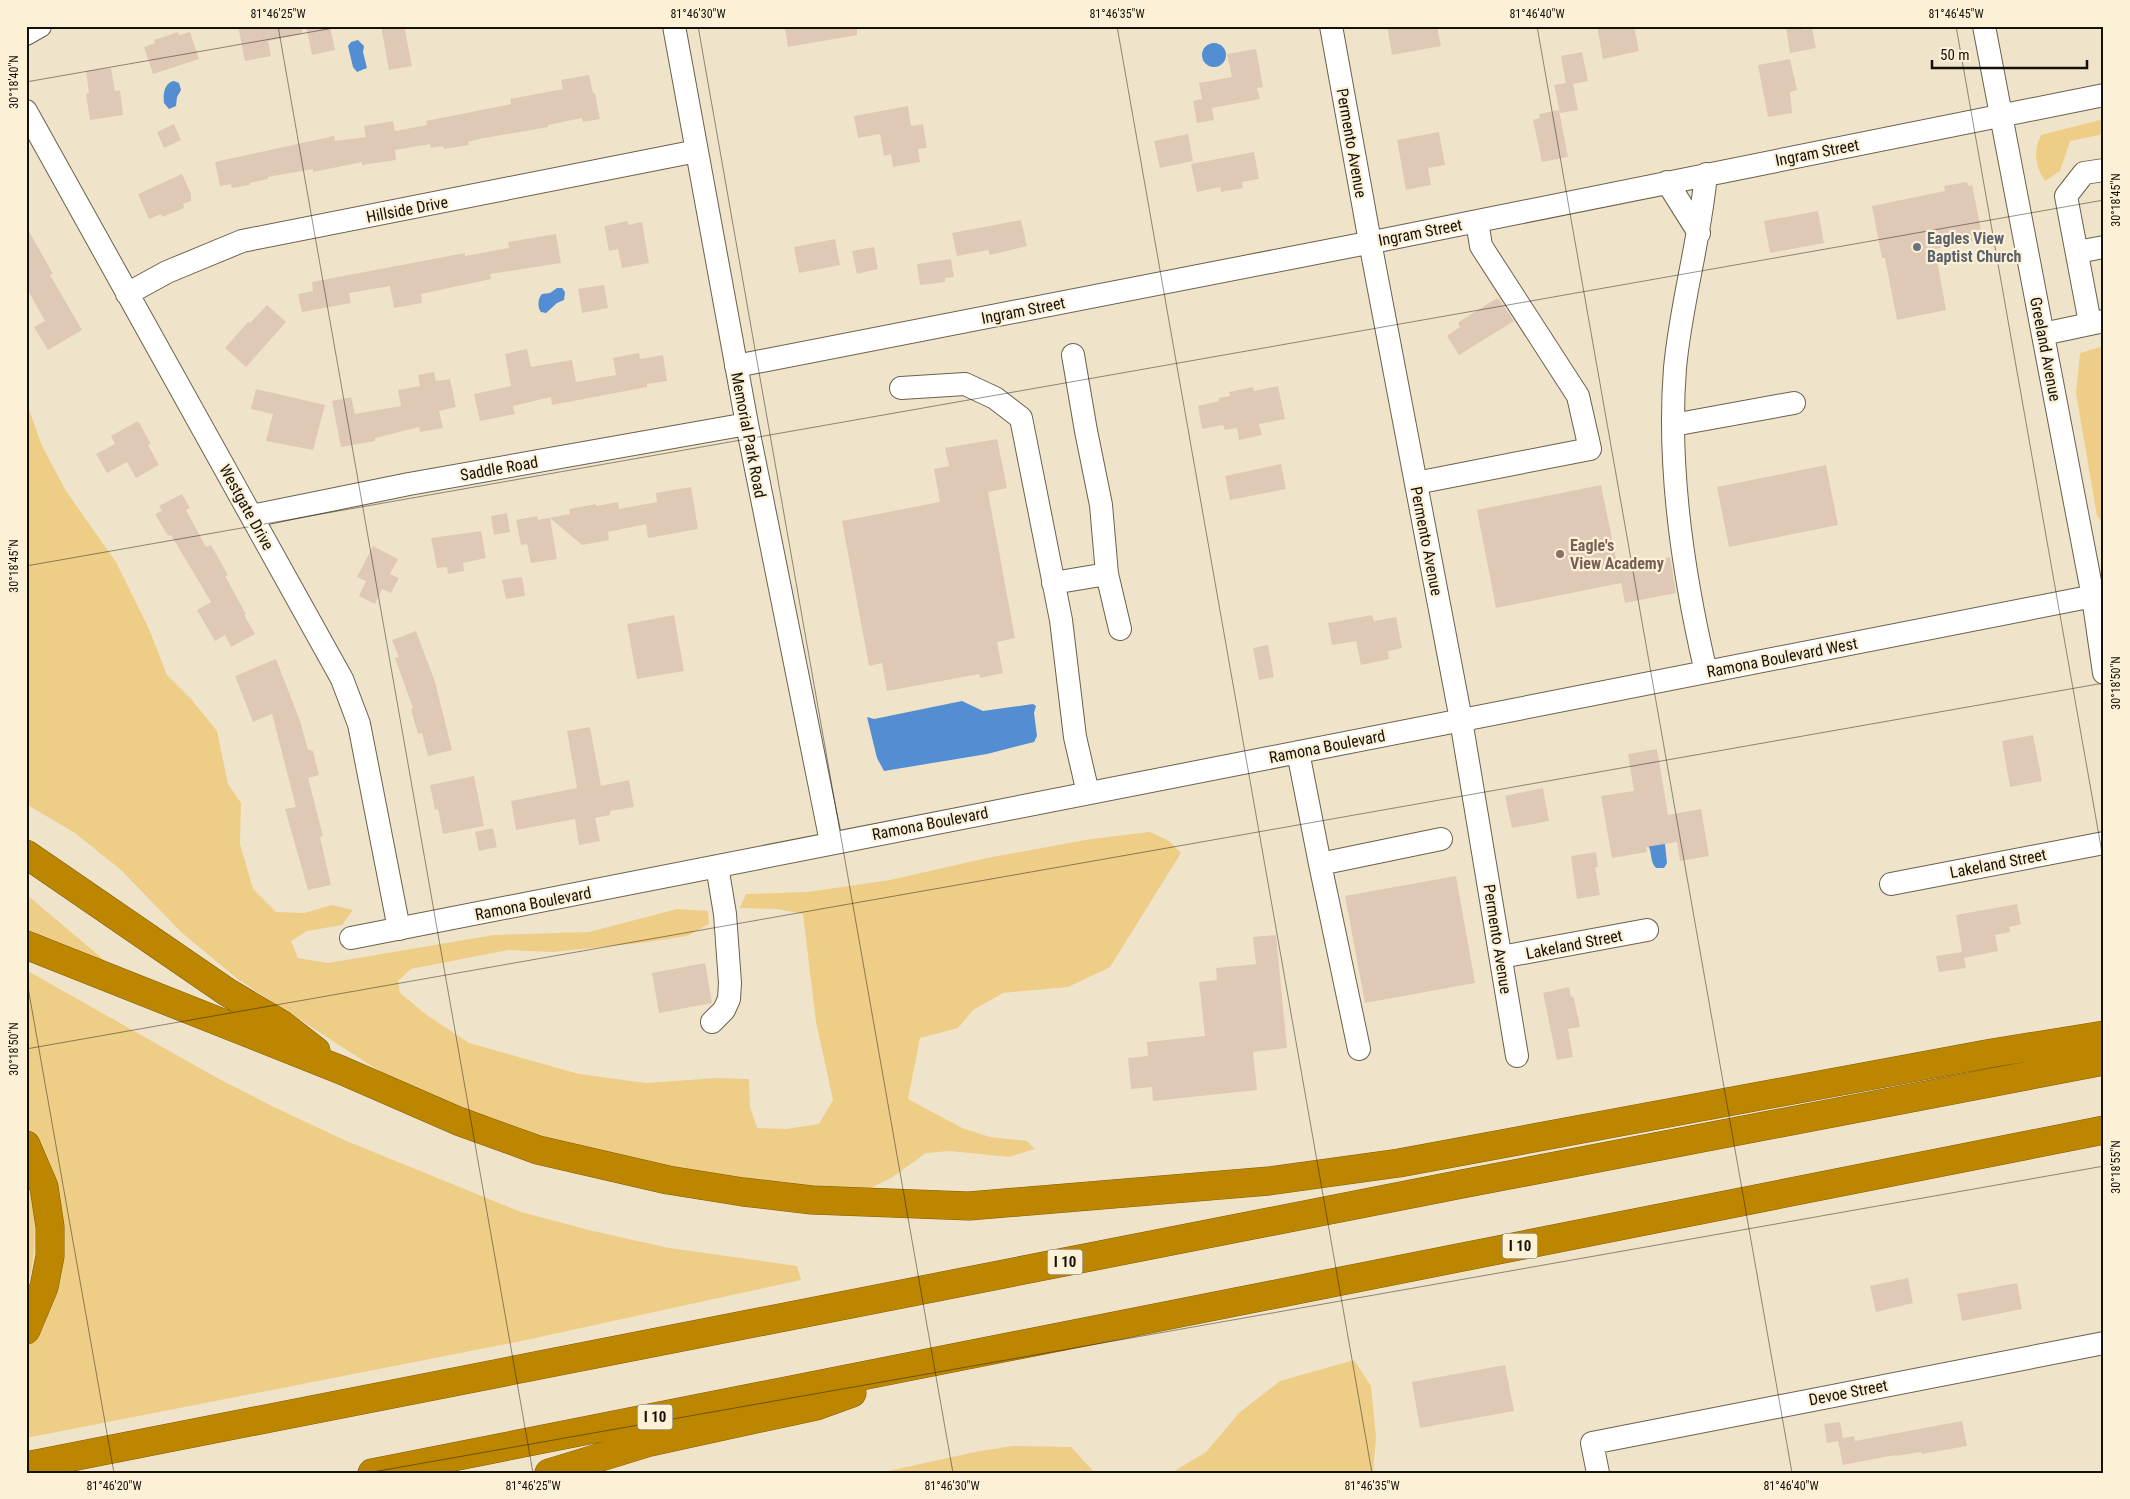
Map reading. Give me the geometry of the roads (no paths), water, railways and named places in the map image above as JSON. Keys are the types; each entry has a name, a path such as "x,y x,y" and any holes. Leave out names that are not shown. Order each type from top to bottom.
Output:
{"highway":[{"path":"26,854 227,992 281,1024 341,1070"},
{"path":"26,945 341,1070 458,1121 538,1150 668,1180 743,1192 812,1200 969,1206 1269,1182 1399,1163 1992,1053 2104,1035"},
{"name":"I 10","path":"26,1466 1452,1186 2104,1061"},
{"name":"I 10","path":"372,1473 2104,1130"},
{"path":"26,1145 44,1187 50,1227 50,1256 44,1287 26,1330"},
{"path":"550,1473 650,1442 816,1406 937,1362"}],"street":[{"path":"26,34 40,26"},
{"name":"Memorial Park Road","path":"674,26 747,424 832,842"},
{"name":"Permento Avenue","path":"1331,26 1461,720 1517,1056"},
{"name":"Greeland Avenue","path":"1984,26 2043,334 2098,595 2096,632 2104,673"},
{"name":"Ingram Street","path":"736,366 1477,221 2001,114 2104,95"},
{"name":"Westgate Drive","path":"26,111 342,679 359,724 399,929"},
{"name":"Hillside Drive","path":"127,294 167,272 242,241 697,151"},
{"path":"2043,334 2097,322 2077,252 2066,196 2084,174 2104,170"},
{"path":"1706,174 1699,233 1685,296 1675,368 1673,425 1679,518 1695,621 1706,672"},
{"path":"1667,182 1699,233"},
{"path":"1416,483 1590,449 1578,396 1481,246 1477,221"},
{"path":"2077,252 2104,247"},
{"path":"1073,355 1101,505 1107,574 1120,629"},
{"path":"901,388 965,384 995,398 1021,418 1061,620 1075,737 1088,793"},
{"path":"1673,425 1794,402"},
{"name":"Saddle Road","path":"252,516 409,484 747,424"},
{"path":"1054,583 1107,574"},
{"name":"Ramona Boulevard West","path":"1461,720 2098,595"},
{"name":"Ramona Boulevard","path":"351,938 832,842 1461,720"},
{"path":"1298,752 1359,1049"},
{"path":"1320,864 1440,839"},
{"name":"Lakeland Street","path":"1892,884 2104,842"},
{"path":"712,1022 724,1010 729,999 730,983 725,914 717,866"},
{"name":"Lakeland Street","path":"1501,958 1647,930"},
{"name":"Devoe Street","path":"1598,1473 1592,1443 2104,1343"}],"water":[{"path":"358,40 364,46 363,52 367,68 357,72 353,67 348,46 351,42"},
{"path":"1214,43 1219,44 1225,50 1225,60 1219,66 1214,67 1209,66 1203,60 1202,55 1203,50 1209,44"},
{"path":"174,81 179,83 181,90 177,97 176,106 169,109 164,103 164,93 166,86"},
{"path":"557,288 562,288 565,292 564,300 557,303 546,313 541,312 539,300 542,294 550,293"},
{"path":"962,701 983,711 1033,704 1036,706 1034,713 1037,736 1034,742 987,754 884,771 877,758 867,717 874,719"},
{"path":"1647,844 1665,844 1667,863 1664,868 1656,868"}],"place":[{"name":"Eagles View Baptist Church","path":"1917,247"},
{"name":"Eagle's View Academy","path":"1560,554"}]}
